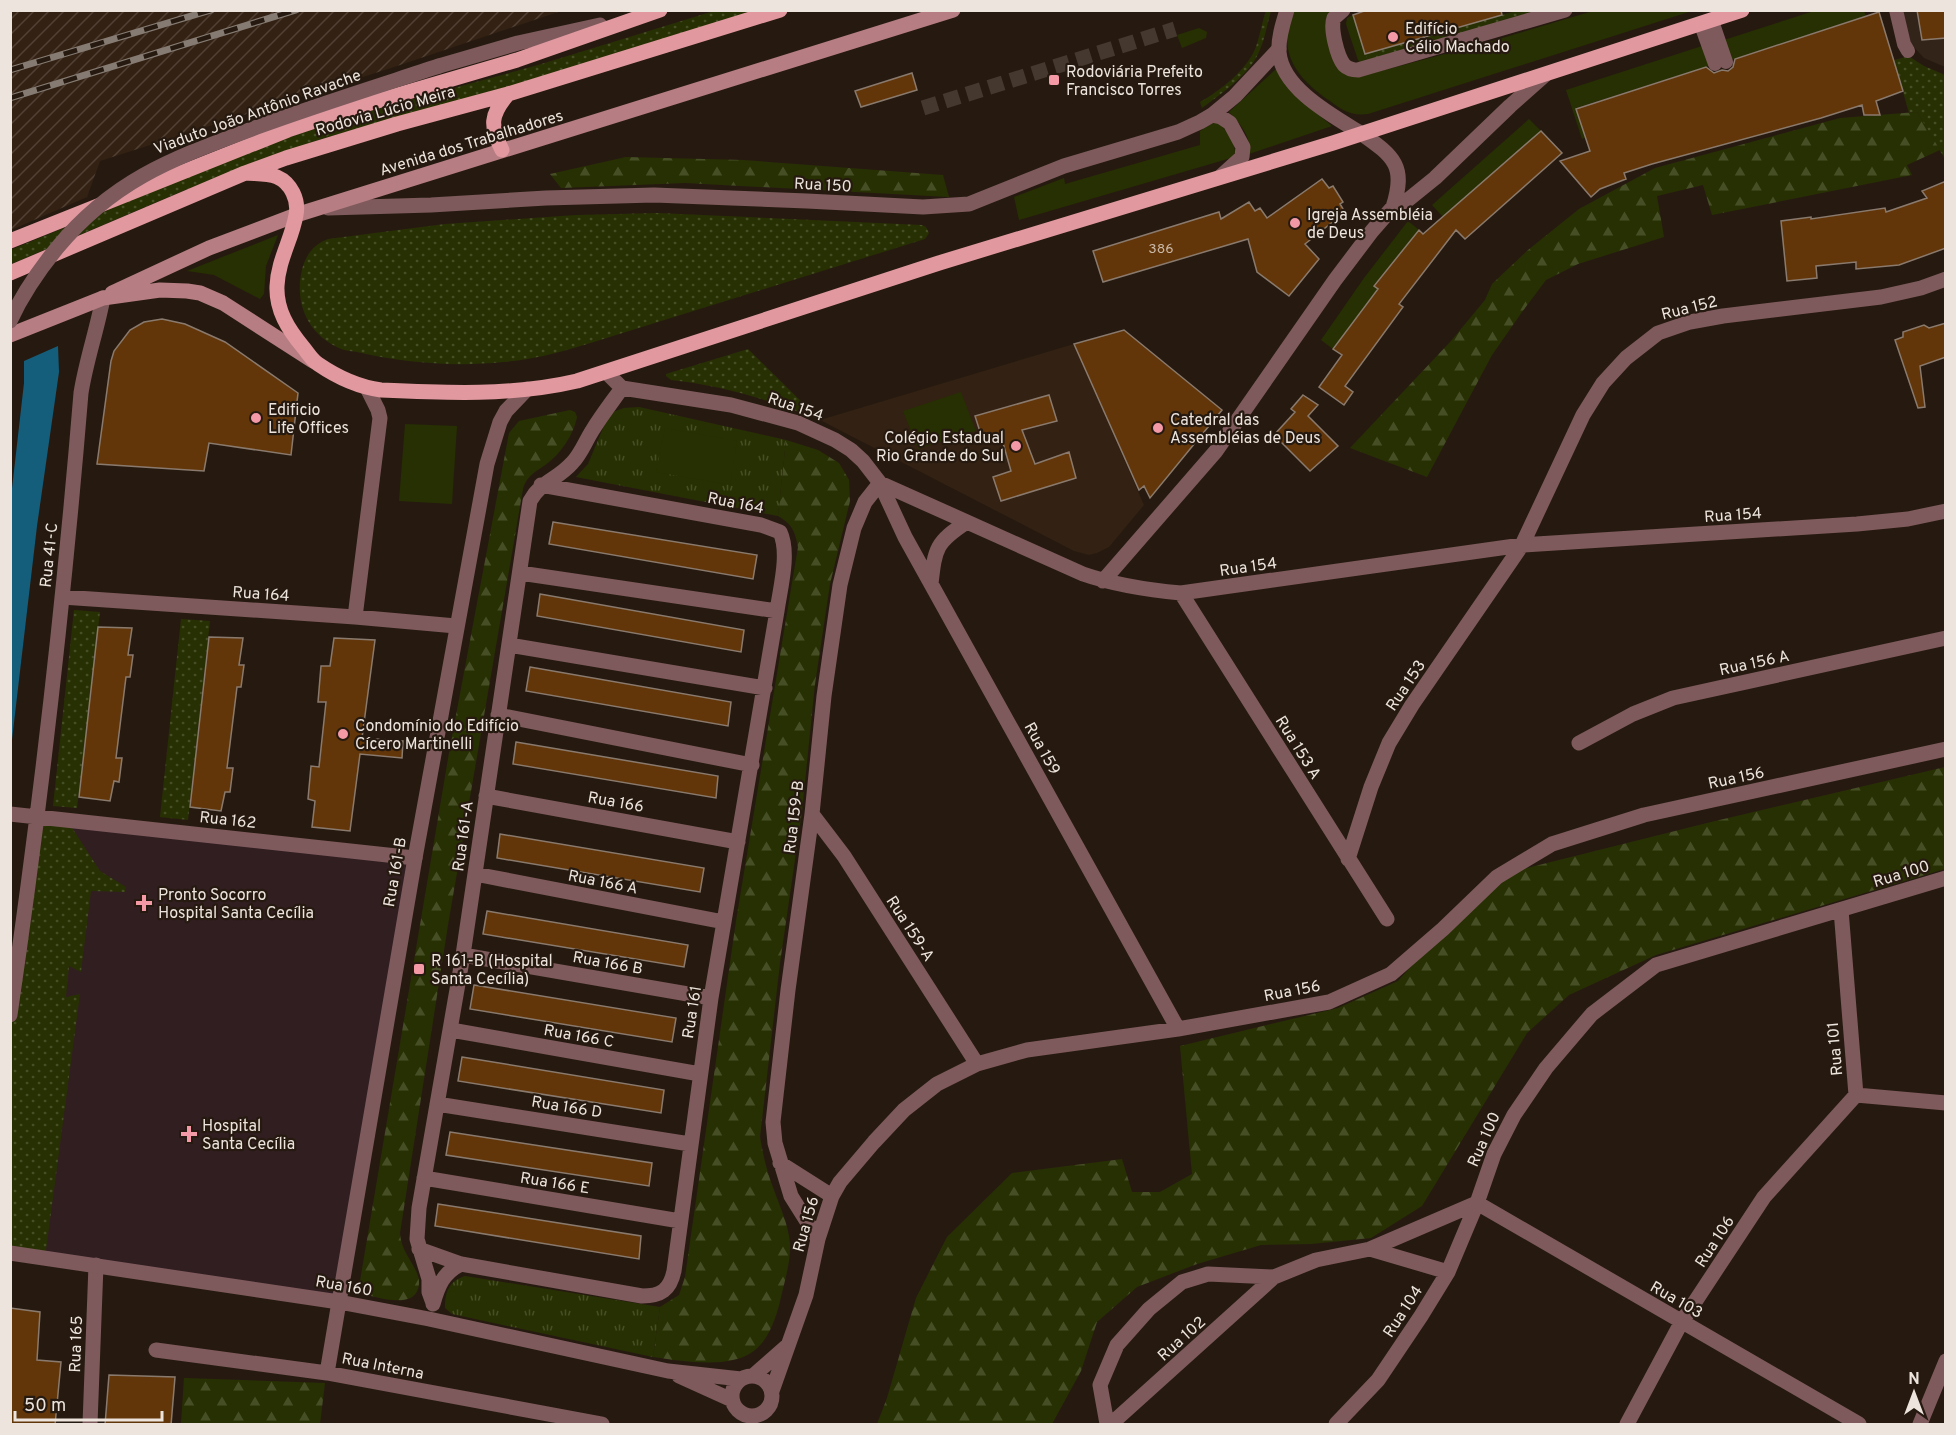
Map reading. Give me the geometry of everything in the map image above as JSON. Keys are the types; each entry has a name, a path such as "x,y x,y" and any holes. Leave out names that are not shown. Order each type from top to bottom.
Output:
{"main road":[{"name":"Rodovia Lúcio Meira","path":"10,241 288,130 357,107 517,60 660,10"},
{"name":"Rodovia Lúcio Meira","path":"10,273 245,174 339,141 508,94 780,10"},
{"name":"Avenida dos Trabalhadores","path":"10,335 66,313 209,248 296,215 953,10"},
{"path":"107,295 160,290 200,293 223,303 316,363 367,388 398,391 485,392 560,385 606,372 939,262 1362,134 1742,10"},
{"path":"502,150 494,131 493,117 508,94"},
{"path":"245,174 276,176 285,181 293,193 296,201 296,215 280,266 278,299 280,311 290,331 316,363"}],"street":[{"path":"1287,10 1279,49 1285,71 1300,90 1388,154 1396,166 1399,184 1393,207"},
{"path":"1343,10 1331,24 1345,66 1358,70 1565,10"},
{"path":"1896,10 1904,44 1908,51"},
{"name":"Viaduto João Antônio Ravache","path":"10,321 46,261 78,223 132,181 175,159 333,100 439,66 518,43 635,18"},
{"path":"1706,23 1720,63"},
{"name":"Rua 150","path":"322,208 431,206 546,198 654,195 949,207 969,204 1064,166 1178,132 1212,115 1235,96 1279,49"},
{"path":"1103,581 1221,444 1355,252 1393,207 1427,186 1545,75"},
{"path":"1212,115 1221,117 1230,123 1243,147 1242,157 1221,177"},
{"name":"Rua 152","path":"1522,546 1565,451 1593,398 1626,358 1658,333 1707,318 1881,297 1922,288 1946,279"},
{"name":"Rua 41-C","path":"10,1016 27,899 62,597 81,393 84,374 107,295"},
{"path":"541,485 553,479 572,463 622,388 606,372"},
{"path":"355,617 380,418 367,388"},
{"name":"Rua 154","path":"622,388 731,405 798,423 851,450 880,483 1083,574 1103,581 1152,591 1181,593 1522,546 1867,523 1916,518 1946,511"},
{"name":"Rua 161-B","path":"327,1373 415,858 490,450 506,411 527,389"},
{"name":"Rua 159","path":"880,483 905,537 1178,1029"},
{"name":"Rua 159-B","path":"818,1239 790,1196 775,1143 773,1122 812,814 826,676 846,556 865,502 880,483"},
{"name":"Rua 164","path":"541,485 761,525 780,532"},
{"name":"Rua 161-A","path":"429,1319 433,1303 429,1293 426,1265 419,1249 417,1223 463,955 530,501 541,485"},
{"path":"931,584 936,552 940,542 967,522"},
{"name":"Rua 161","path":"419,1249 461,1264 629,1294 653,1296 668,1288 672,1280 681,1221 711,998 777,611 785,548 780,532"},
{"name":"Rua 153","path":"1348,860 1371,787 1389,743 1412,705 1522,546"},
{"path":"520,573 777,611"},
{"name":"Rua 153 A","path":"1181,593 1387,919"},
{"name":"Rua 164","path":"62,597 456,626"},
{"name":"Rua 156 A","path":"1579,743 1633,714 1673,698 1946,638"},
{"path":"509,645 765,688"},
{"path":"498,715 752,765"},
{"name":"Rua 156","path":"772,1391 806,1295 818,1239 832,1196 840,1182 904,1110 937,1084 977,1064 1027,1050 1178,1029 1329,1002 1392,974 1497,877 1552,844 1644,815 1946,749"},
{"name":"Rua 166","path":"486,796 738,842"},
{"name":"Rua 162","path":"10,814 415,858"},
{"name":"Rua 159-A","path":"812,814 844,856 977,1064"},
{"name":"Rua 166 A","path":"475,874 724,922"},
{"name":"Rua 100","path":"1477,1203 1494,1154 1514,1115 1546,1068 1592,1014 1656,966 1946,878"},
{"name":"Rua 101","path":"1841,910 1856,1095 1946,1103"},
{"name":"Rua 166 B","path":"463,955 711,998"},
{"name":"Rua 166 C","path":"451,1030 700,1074"},
{"name":"Rua 106","path":"1627,1425 1681,1323 1764,1197 1856,1095"},
{"name":"Rua 166 D","path":"437,1104 690,1144"},
{"path":"780,1163 832,1196"},
{"name":"Rua 166 E","path":"424,1178 681,1221"},
{"path":"1109,1425 1100,1386 1117,1345 1149,1310 1182,1282 1208,1274 1274,1277 1316,1260 1370,1249 1477,1203"},
{"name":"Rua 104","path":"1336,1425 1378,1380 1421,1316 1448,1272 1477,1203"},
{"name":"Rua 103","path":"1477,1203 1859,1425"},
{"path":"1370,1249 1448,1272"},
{"name":"Rua 160","path":"10,1253 339,1302 429,1319 668,1371 747,1377"},
{"path":"433,1303 444,1276 461,1264"},
{"name":"Rua 165","path":"90,1425 96,1265"},
{"name":"Rua 102","path":"1109,1425 1274,1277"},
{"path":"747,1377 765,1380 772,1391 773,1397 767,1417 757,1416 744,1420 732,1401 733,1389 747,1377 789,1345"},
{"name":"Rua Interna","path":"156,1350 327,1373 602,1425"},
{"path":"1920,1425 1946,1361"},
{"name":"Rua 160","path":"668,1371 732,1401"}],"shaded area":[{"path":"11,11 561,11 100,161 87,197 11,230"},
{"path":"1902,11 1945,11 1945,67 1924,58 1911,44"},
{"path":"1074,344 1144,505 1109,547 1097,553 1089,555 1074,551 820,420"},
{"name":"Hospital Santa Cecília","path":"36,817 415,858 339,1302 45,1258"}],"green space":[{"path":"714,11 758,11 543,77 321,139 185,190 11,264 10,250 177,179 269,144 355,115 538,65"},
{"path":"1266,11 1271,11 1263,42 1249,68 1202,108 1200,102 1232,79 1252,55"},
{"path":"1293,11 1335,11 1326,20 1326,30 1358,77 1479,45 1593,11 1692,11 1368,114 1357,114 1335,105 1314,89 1295,67 1287,38"},
{"path":"1516,11 1551,11 1368,63 1365,54"},
{"path":"1814,11 1864,11 1866,16 1731,60 1724,40"},
{"path":"1353,15 1368,63 1360,63 1358,60 1346,24 1347,18"},
{"path":"1199,28 1207,32 1206,38 1182,48 1177,35"},
{"path":"1702,46 1709,66 1576,108 1586,137 1582,139 1566,90"},
{"path":"1905,54 1945,75 1945,159 1917,112 1909,113 1894,60 1906,57"},
{"path":"1276,69 1294,94 1332,126 1249,154 1247,136 1229,112"},
{"path":"1917,112 1940,150 1907,165 1912,175 1712,215 1703,185 1657,196 1664,237 1578,264 1546,280 1492,355 1427,477 1350,448 1451,341 1485,300 1492,284 1528,250 1579,209 1655,168 1840,118"},
{"path":"1529,119 1541,131 1443,217 1432,205"},
{"path":"1216,121 1231,139 1235,153 1231,158 1019,220 1014,197 1064,178 1065,184 1200,145 1200,131"},
{"path":"626,157 743,160 943,175 949,197 685,183 561,188 550,174"},
{"path":"658,213 922,225 929,233 925,239 584,345 544,356 513,361 467,364 430,363 393,359 343,349 326,341 312,327 301,302 300,282 305,261 311,250 328,239 445,224 576,215"},
{"path":"1408,221 1419,230 1374,285 1378,289 1333,349 1321,340 1364,278"},
{"path":"278,235 266,266 264,294 260,299 214,275 187,271"},
{"path":"748,349 820,420 747,395 671,380 666,376 666,374"},
{"path":"961,392 976,431 918,449 903,411"},
{"path":"639,407 786,440 778,516 576,477 588,464 606,421 613,412 624,408"},
{"path":"570,410 575,412 577,417 567,442 554,458 530,476 523,489 448,925 400,1233 404,1248 418,1276 419,1287 408,1299 382,1299 358,1293 450,747 509,433 519,421"},
{"path":"405,424 457,426 452,504 399,501"},
{"path":"665,428 737,441 730,485 656,472"},
{"path":"786,440 818,450 839,463 849,480 850,501 830,584 815,684 802,811 780,963 760,1137 767,1171 788,1229 790,1256 775,1319 769,1333 755,1350 745,1356 720,1362 653,1357 660,1307 679,1295 685,1277 736,921 798,547 792,528 778,516"},
{"path":"74,610 100,612 77,808 53,806"},
{"path":"181,619 210,621 188,820 160,817"},
{"path":"1945,767 1945,869 1656,955 1569,995 1527,1033 1422,1206 1371,1238 1311,1244 1261,1245 1197,1264 1137,1287 1097,1322 1081,1371 1052,1424 877,1424 887,1398 916,1298 947,1237 1012,1173 1122,1159 1132,1192 1160,1192 1192,1174 1180,1046 1338,1008 1398,981 1454,919 1511,872"},
{"path":"36,817 67,820 100,871 126,887 125,892 91,891 81,972 69,966 66,997 80,994 45,1258 11,1253 10,1015"},
{"path":"465,1276 660,1307 653,1357 452,1314 445,1308 447,1292 455,1281"},
{"path":"184,1378 325,1383 320,1424 181,1424"}],"water":[{"path":"58,346 59,372 37,526 11,748 10,506 24,383 24,361"}],"building":[{"name":"Edifício Célio Machado","path":"1367,10 1501,10 1502,15 1365,54 1353,15"},
{"path":"1917,10 1946,10 1946,38 1922,40"},
{"path":"1879,12 1903,91 1876,101 1880,115 1864,115 1862,105 1652,164 1624,173 1626,179 1600,189 1591,197 1560,161 1590,151 1576,109 1706,67 1714,73 1722,70 1728,71 1733,67 1735,59"},
{"path":"912,73 917,90 861,107 855,91"},
{"path":"1541,131 1562,153 1465,239 1456,230 1399,304 1403,307 1345,386 1353,392 1344,405 1319,387 1342,355 1333,349 1378,289 1374,286 1419,230 1423,234"},
{"path":"1322,179 1329,188 1333,186 1343,202 1340,204 1345,212 1305,244 1319,259 1289,296 1257,272 1248,239 1103,282 1093,251 1219,212 1221,219 1249,202 1255,211 1260,208 1267,218"},
{"path":"1946,181 1946,248 1899,265 1856,269 1856,262 1816,266 1817,278 1787,281 1781,221 1885,208 1886,212 1927,198 1922,191"},
{"path":"162,319 185,324 225,342 298,393 291,455 209,443 204,471 97,464 114,351 130,330 144,322"},
{"path":"1946,323 1946,357 1920,366 1925,407 1918,408 1895,340 1903,337 1903,332 1924,325 1929,328"},
{"path":"1124,330 1222,410 1150,498 1144,486 1139,490 1074,344"},
{"name":"Colégio Estadual Rio Grande do Sul","path":"1049,395 1057,421 1022,430 1035,464 1069,452 1076,478 1001,501 993,477 1011,471 1001,436 983,441 975,416"},
{"path":"1303,395 1318,405 1308,416 1338,446 1310,471 1274,435 1295,412 1291,409"},
{"path":"553,522 757,555 753,579 549,544"},
{"path":"540,594 744,630 741,652 537,616"},
{"path":"98,627 132,628 128,655 133,655 130,677 126,677 116,758 122,758 119,782 114,781 110,801 79,797"},
{"path":"209,637 243,638 239,665 244,665 241,687 237,687 227,768 233,768 230,792 225,792 221,811 190,807"},
{"name":"Condomínio do Edifício Cícero Martinelli","path":"334,638 375,640 362,738 403,741 402,758 360,754 350,831 312,827 315,801 308,799 311,766 319,767 326,702 318,702 321,666 330,666"},
{"path":"530,667 731,702 728,726 526,691"},
{"path":"516,742 718,776 716,798 513,764"},
{"path":"500,834 704,868 700,892 497,858"},
{"path":"487,911 688,945 684,967 483,934"},
{"path":"474,985 676,1018 672,1042 470,1009"},
{"path":"462,1057 664,1090 661,1113 458,1081"},
{"path":"450,1132 652,1163 649,1186 446,1155"},
{"path":"438,1204 641,1236 639,1259 435,1226"},
{"path":"10,1308 40,1312 37,1360 61,1362 55,1425 10,1425"},
{"path":"109,1375 175,1377 171,1425 105,1425"}],"tunnel":[{"path":"923,108 1175,29"}],"railway":[{"path":"10,70 211,10"},
{"path":"10,98 296,10"}],"place":[{"name":"Edifício Célio Machado","path":"1393,37"},
{"name":"Rodoviária Prefeito Francisco Torres","path":"1054,80"},
{"name":"Igreja Assembléia de Deus","path":"1295,223"},
{"name":"Edificio Life Offices","path":"256,418"},
{"name":"Catedral das Assembléias de Deus","path":"1158,428"},
{"name":"Colégio Estadual Rio Grande do Sul","path":"1016,446"},
{"name":"Condomínio do Edifício Cícero Martinelli","path":"343,734"},
{"name":"Pronto Socorro Hospital Santa Cecília","path":"144,903"},
{"name":"R 161-B (Hospital Santa Cecília)","path":"419,969"},
{"name":"Hospital Santa Cecília","path":"189,1134"}]}
